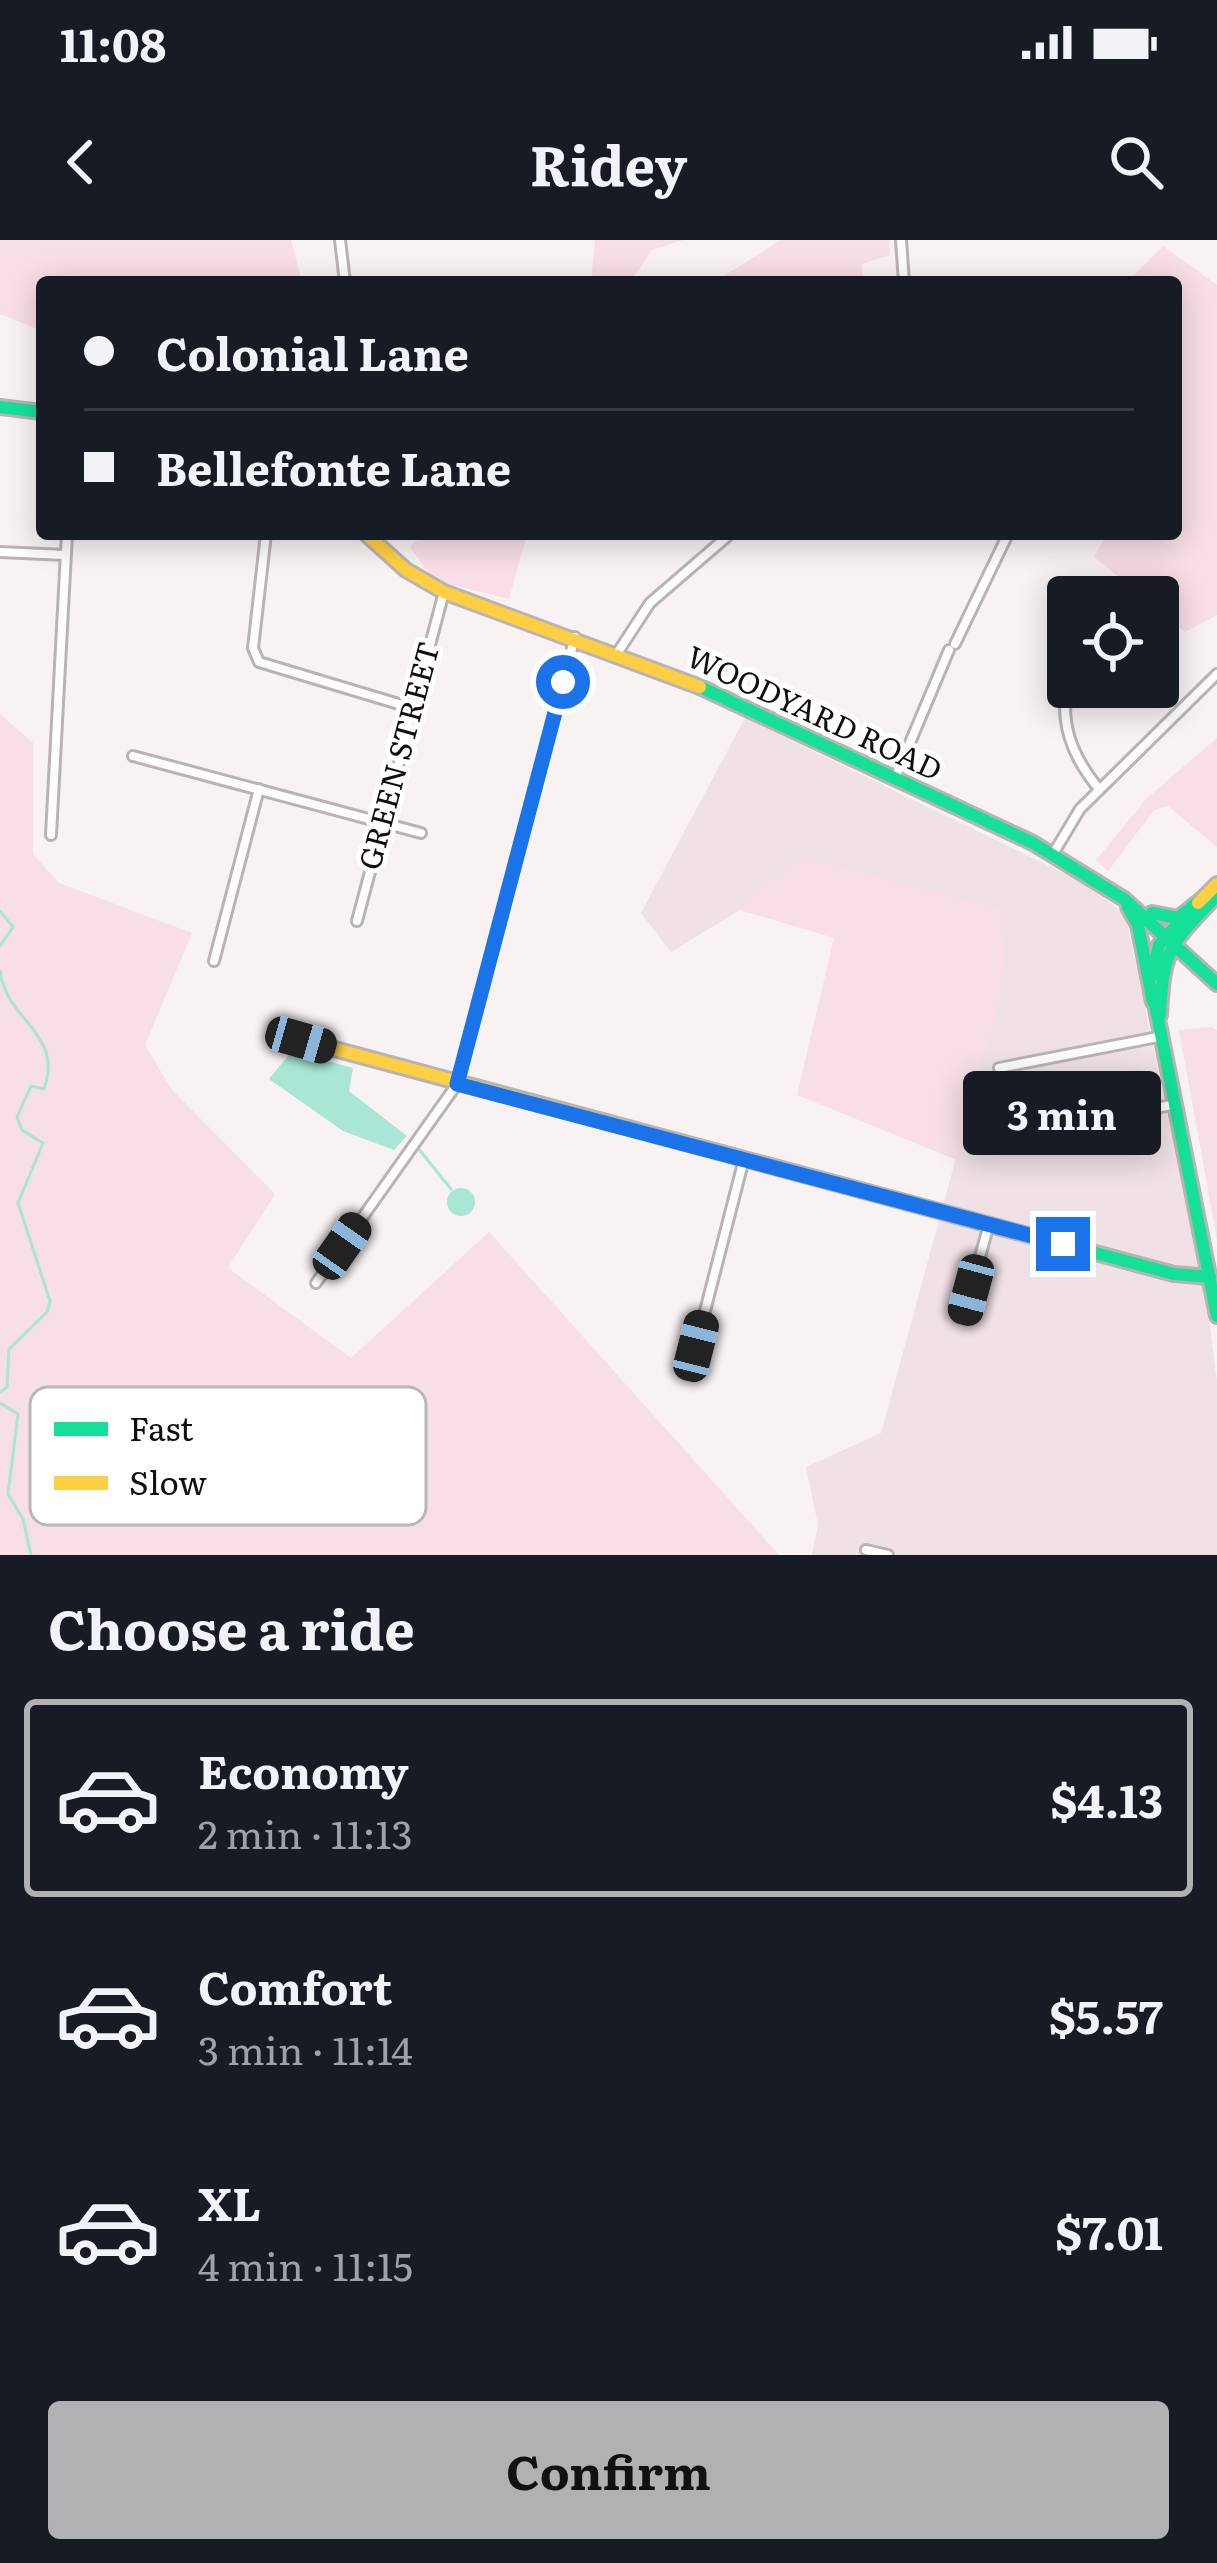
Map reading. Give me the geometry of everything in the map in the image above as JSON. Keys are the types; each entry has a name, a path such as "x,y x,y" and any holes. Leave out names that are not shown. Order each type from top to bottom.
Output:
{"main road":[{"path":"0,407 36,411"},
{"name":"WOODYARD ROAD","path":"373,540 406,570 444,592 618,652 896,776 1053,854 1116,892 1217,984"},
{"path":"1116,892 1166,920 1183,915 1217,884"},
{"path":"1116,892 1138,926 1164,1036 1217,1316"},
{"path":"1170,938 1217,895"},
{"path":"1157,1009 1152,961 1202,899"},
{"path":"301,1040 1174,1274 1210,1277"}],"street":[{"path":"340,240 343,276"},
{"path":"901,240 904,276"},
{"path":"51,835 66,540"},
{"path":"265,540 253,648 259,662 412,708"},
{"path":"618,652 650,603 723,540"},
{"path":"896,776 1005,540"},
{"path":"0,552 65,555"},
{"name":"GREEN STREET","path":"357,921 444,592"},
{"path":"316,1283 457,1084 575,637"},
{"path":"1053,854 1075,815 1217,674"},
{"path":"1067,708 1067,735 1078,763 1099,789"},
{"path":"133,757 421,833"},
{"path":"214,961 259,789"},
{"path":"999,1068 1164,1036"},
{"path":"1062,1127 1176,1104"},
{"path":"696,1346 744,1159"},
{"path":"964,1315 989,1222"},
{"path":"866,1550 888,1555"}],"shaded area":[{"path":"0,240 291,240 300,276 36,276 36,329 0,314"},
{"path":"595,240 683,240 652,250 634,276 592,276"},
{"path":"781,240 889,240 890,255 862,264 863,276 724,276"},
{"path":"1163,246 1217,285 1217,615 1185,632 1179,627 1179,576 1117,576 1094,557 1104,540 1182,540 1182,276 1133,276"},
{"path":"418,540 525,540 509,599 434,580 410,547"},
{"path":"0,714 33,743 33,854 59,883 192,933 145,1045 172,1090 275,1194 228,1268 351,1358 489,1232 779,1555 0,1555"},
{"path":"745,718 1076,879 1125,913 1206,1296 1217,1382 1217,1555 812,1555 818,1525 806,1467 881,1433 1001,993 800,856 740,910 671,952 641,913"},
{"path":"1217,738 1217,847 1168,806 1154,810 1108,871 1096,860 1147,798"},
{"path":"800,856 1008,911 1001,993 957,1160 797,1095 834,938 740,910"},
{"path":"1212,1027 1217,1031 1217,1239 1179,1030"},
{"path":"292,1051 353,1068 349,1091 407,1136 394,1150 343,1131 269,1079"},
{"path":"461,1188 471,1192 475,1202 471,1212 461,1216 451,1212 447,1202 451,1192"}],"waterway":[{"path":"0,911 13,927 0,946"},
{"path":"0,971 12,1003 46,1054 44,1089 31,1086 17,1117 22,1130 43,1143 18,1203 50,1301 47,1312 9,1349 7,1387 0,1392"},
{"path":"418,1148 451,1189"},
{"path":"0,1403 18,1414 8,1494 23,1519 31,1555"}],"traffic: fast":[{"path":"0,407 36,411"},
{"path":"700,687 1033,843 1124,899 1217,984"},
{"path":"1160,1015 1172,948 1217,895"},
{"path":"1152,913 1178,918 1202,899"},
{"path":"1128,907 1138,925 1153,1002"},
{"path":"1152,976 1159,945 1185,916"},
{"path":"1153,994 1217,1316"},
{"path":"998,1227 1174,1274 1210,1277"}],"traffic: slow":[{"path":"373,540 406,570 444,592 700,687"},
{"path":"1198,903 1217,884"},
{"path":"301,1040 998,1227"}],"route":[{"path":"563,682 457,1084 1063,1244"}]}
